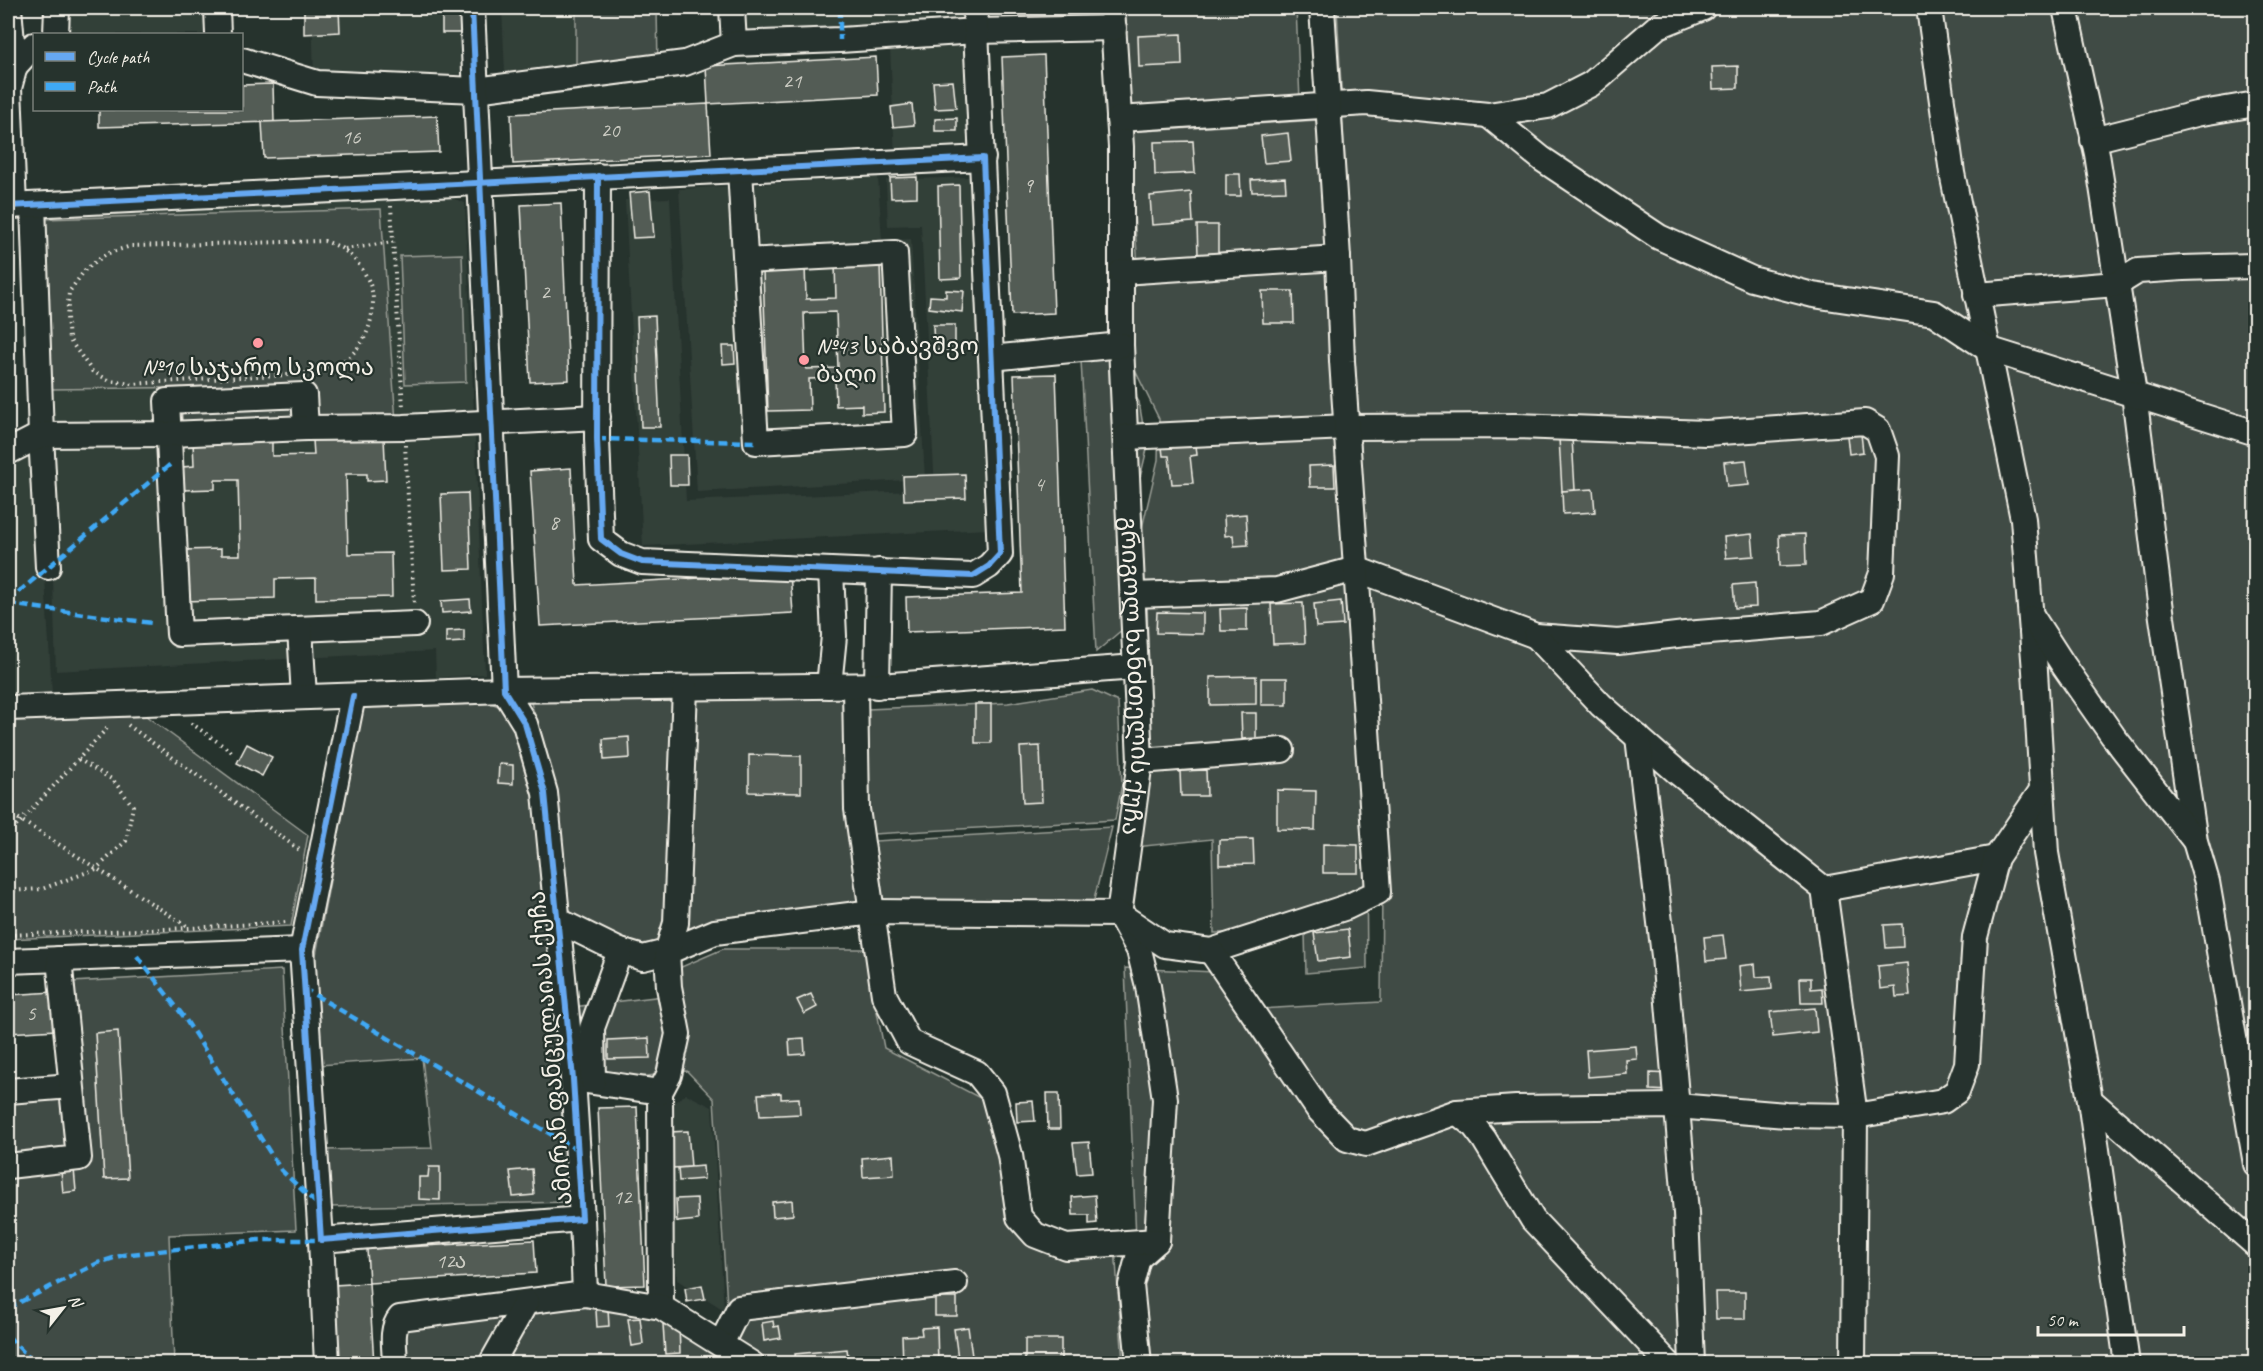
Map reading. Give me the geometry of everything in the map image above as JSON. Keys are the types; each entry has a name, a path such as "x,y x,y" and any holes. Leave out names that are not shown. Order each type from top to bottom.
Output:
{"street":[{"path":"9,8 12,42 29,50 15,66 9,88 9,110 41,435 48,567"},
{"path":"57,8 57,33"},
{"path":"217,8 218,33"},
{"path":"472,8 504,690"},
{"path":"732,8 734,44"},
{"path":"559,921 620,951 642,958 667,952 715,932 873,912 1119,914 1165,945 1211,951 1347,907 1378,892 1342,361 1338,258 1322,8"},
{"path":"1119,120 1366,103 1488,115 1548,106 1591,84 1658,26 1703,8"},
{"path":"1929,8 1952,173 2023,519 2046,853 2090,1100 2127,1364"},
{"path":"2065,8 2093,140 2117,284 2195,842 2207,882 2256,1164"},
{"path":"243,60 317,83 476,90 684,63 734,44 840,40 976,19 1113,18"},
{"name":"გრიგოლ ხანძთელის ქუჩა","path":"1113,18 1119,120 1121,345 1140,761 1119,914"},
{"path":"598,176 598,417 601,539 621,555 642,562 973,576 989,566 1000,554 976,19"},
{"path":"2093,140 2196,114 2256,104"},
{"path":"1488,115 1542,159 1659,237 1752,279 1813,295 1934,314 1988,349 2256,433"},
{"path":"18,206 983,158"},
{"path":"740,170 745,261 756,442 905,434 895,253 745,261"},
{"path":"1121,272 1338,258"},
{"path":"1976,295 2117,284 2138,271 2183,267 2252,267"},
{"path":"991,358 1121,345"},
{"path":"306,428 304,395 167,401 179,634 415,624"},
{"path":"8,452 41,435 170,434 306,428 404,427 598,417"},
{"path":"1126,437 1348,427 1517,426 1706,433 1864,422 1878,430 1887,456 1882,573 1872,600 1821,623 1618,642 1536,636 1356,569 1276,590 1133,595"},
{"path":"829,686 834,636 831,571"},
{"path":"879,571 866,686 857,809 884,994 909,1042 977,1073 993,1093 1011,1155 1019,1217 1035,1235 1066,1247 1157,1240"},
{"path":"2031,614 2113,736 2195,842"},
{"path":"300,629 304,697"},
{"path":"1536,636 1601,705 1676,771 1824,889 1855,1116 1853,1364"},
{"path":"8,708 504,690 866,686 1136,667"},
{"path":"662,1307 660,1092 669,1075 678,1035 669,987 667,952 676,922 685,688"},
{"name":"ამირან ფანცულაიას ქუჩა","path":"321,1240 582,1219 583,1080 559,921 545,794 525,724 504,690"},
{"path":"327,1364 302,950 353,696"},
{"path":"1638,737 1664,956 1677,1106 1686,1213 1692,1364"},
{"path":"1140,761 1282,750"},
{"path":"1211,951 1318,1109 1347,1139 1366,1144 1457,1112 1515,1108 1677,1106 1786,1114 1855,1116 1943,1101 1957,1091 1967,1064 1975,937 1996,858 2042,790"},
{"path":"1824,889 1996,858"},
{"path":"1119,914 1138,950 1148,986 1165,1099 1157,1240 1138,1258 1131,1285 1139,1364"},
{"path":"8,961 302,950"},
{"path":"620,951 592,1028 583,1080 660,1092"},
{"path":"8,1166 79,1158 59,959"},
{"path":"8,1091 71,1086"},
{"path":"2090,1100 2256,1245"},
{"path":"1457,1112 1474,1126 1484,1139 1533,1220 1669,1364"},
{"path":"582,1219 585,1294"},
{"path":"721,1344 739,1308 955,1283"},
{"path":"395,1364 394,1330 400,1318 585,1294 662,1307 752,1364"},
{"path":"491,1364 526,1302"}],"path":[{"path":"344,250 365,273 373,293 373,317 366,338 352,354 334,366 305,373 133,384 110,381 92,371 69,339 67,317 69,292 85,270 106,254 131,246 324,241 344,250 393,242"},
{"path":"183,718 232,752"},
{"path":"135,720 123,721 302,852"},
{"path":"8,835 114,721"},
{"path":"8,891 42,889 96,869 126,842 133,806 112,780 78,759"},
{"path":"8,812 190,928"},
{"path":"299,862 304,841"},
{"path":"8,935 286,922 288,912"}],"shaded area":[{"path":"64,8 221,8 223,33 68,33 64,30"},
{"path":"312,8 465,8 467,74 314,78"},
{"path":"502,8 576,8 576,70 505,73"},
{"path":"576,8 657,8 658,67 576,70"},
{"path":"742,8 971,8 980,154 895,158 890,47 744,37"},
{"path":"1121,8 1296,8 1300,101 1127,118"},
{"path":"1337,8 2255,8 2255,1363 1141,1363 1125,968 1215,972 1260,1009 1381,1002 1382,886"},
{"path":"1317,120 1333,249 1224,252 1138,267 1128,132"},
{"name":"№43 საბავშვო ბაღი","path":"878,177 882,241 911,239 925,479 697,492 679,189"},
{"path":"971,177 989,529 643,546 625,200 670,198 686,501 935,490 921,225 888,226 886,180"},
{"name":"№10 საჯარო სკოლა","path":"450,197 465,203 485,674 436,678 435,651 56,671 41,215"},
{"path":"381,209 396,422 310,420 308,386 51,389 43,219"},
{"path":"1330,252 1366,865 1367,968 1306,973 1305,932 1214,933 1212,839 1135,847 1150,779 1147,593 1136,554 1158,460 1159,419 1129,358 1130,285 1211,276"},
{"path":"462,254 466,382 405,384 400,256"},
{"path":"1111,356 1139,402 1147,449 1124,544 1131,622 1096,652 1081,360"},
{"path":"298,397 299,425 183,431 181,403"},
{"path":"37,449 52,693 8,694 8,465"},
{"path":"1092,690 1118,702 1122,784 1115,820 873,834 869,805 868,709 1008,703"},
{"path":"673,696 670,888 666,939 629,947 571,919 547,754 530,700"},
{"path":"851,696 858,842 1112,827 1088,924 721,925 677,944 696,697"},
{"path":"489,702 512,712 535,792 545,873 571,1202 328,1207 323,1150 432,1148 422,1058 319,1065 315,960 363,706"},
{"path":"146,716 308,835 291,926 8,939 8,720"},
{"path":"723,949 865,949 884,1048 984,1100 1025,1234 1115,1247 1123,1363 771,1363 729,1337 714,1099 687,1071 584,1084 573,1007 671,995 679,968"},
{"path":"282,970 296,1230 169,1235 174,1363 8,1364 8,1098 81,1091 72,982"},
{"path":"686,1094 712,1107 724,1310 677,1280 666,1108"},
{"path":"585,1299 669,1315 738,1363 402,1363 408,1323"}],"building":[{"path":"235,8 271,8 271,9 235,10"},
{"path":"442,8 463,8 463,33 442,33"},
{"path":"1002,8 1038,8 1039,10 1002,11"},
{"path":"339,9 340,32 304,34 304,10"},
{"path":"1181,34 1182,65 1139,67 1138,36"},
{"path":"1044,55 1054,313 1012,315 1002,57"},
{"path":"876,57 878,95 708,104 706,66"},
{"path":"1738,66 1738,88 1713,89 1712,67"},
{"path":"953,81 956,108 935,109 933,82"},
{"path":"273,84 274,122 99,127 99,111 243,111 243,85"},
{"path":"708,104 711,154 513,164 511,114"},
{"path":"912,104 914,125 893,127 891,107"},
{"path":"437,116 439,152 264,158 262,122"},
{"path":"957,118 957,131 935,131 935,119"},
{"path":"1288,133 1291,161 1264,163 1261,136"},
{"path":"1193,141 1195,173 1155,175 1154,142"},
{"path":"1226,174 1240,174 1241,196 1226,196"},
{"path":"917,177 917,197 891,198 890,178"},
{"path":"1285,178 1286,191 1252,192 1251,180"},
{"path":"959,185 961,278 940,279 938,186"},
{"path":"650,191 654,237 633,238 629,193"},
{"path":"1191,192 1193,222 1152,225 1150,196"},
{"path":"561,203 569,380 530,382 521,205"},
{"path":"1197,225 1218,225 1218,255 1198,255"},
{"path":"880,263 884,412 862,413 862,405 836,406 835,378 809,379 810,410 768,411 763,272 789,271 789,266 805,265 806,299 836,298 835,265","holes":["836,312 838,368 806,369 804,313"]},
{"path":"946,290 964,291 962,312 929,308 930,296 946,297"},
{"path":"1262,291 1293,291 1294,323 1263,323"},
{"path":"655,316 660,427 641,427 637,317"},
{"path":"933,325 955,325 955,350 934,350"},
{"path":"722,346 734,346 735,363 723,364"},
{"path":"1056,374 1065,626 907,632 906,597 1022,593 1014,375"},
{"path":"1861,434 1863,452 1849,454 1847,436"},
{"path":"384,438 386,480 367,481 367,474 346,474 348,554 391,553 392,597 316,599 316,578 275,579 275,598 185,601 183,550 221,549 221,555 240,555 238,480 215,480 215,489 183,490 182,467 194,466 193,442 272,439 272,456 314,455 313,440"},
{"path":"1559,438 1572,438 1575,490 1562,491"},
{"path":"1196,445 1197,455 1190,456 1193,483 1172,484 1169,456 1163,456 1162,447"},
{"path":"669,455 687,455 688,485 670,485"},
{"path":"1746,460 1749,485 1727,487 1724,462"},
{"path":"1334,465 1335,487 1310,487 1309,466"},
{"path":"571,468 577,585 790,573 793,613 540,626 530,471"},
{"path":"965,474 966,498 904,500 903,476"},
{"path":"1593,489 1595,512 1563,514 1562,491"},
{"path":"468,493 471,569 444,570 441,494"},
{"path":"1246,514 1248,545 1234,546 1233,535 1225,536 1224,516"},
{"path":"1752,534 1754,556 1726,558 1724,537"},
{"path":"1805,534 1806,565 1780,566 1779,535"},
{"path":"1755,583 1756,607 1735,608 1733,585"},
{"path":"470,599 471,611 442,613 441,601"},
{"path":"1341,601 1343,625 1316,627 1314,604"},
{"path":"1303,603 1305,643 1273,644 1271,604"},
{"path":"1247,608 1247,631 1221,631 1220,609"},
{"path":"1157,612 1203,613 1203,634 1156,633"},
{"path":"464,630 464,642 446,643 446,631"},
{"path":"1256,676 1256,704 1210,705 1210,677"},
{"path":"1261,678 1287,678 1287,705 1261,705"},
{"path":"975,704 991,704 991,743 975,743"},
{"path":"1241,713 1256,713 1256,738 1242,739"},
{"path":"629,737 630,758 604,760 603,739"},
{"path":"247,744 272,757 262,776 237,763"},
{"path":"1040,746 1042,802 1023,803 1020,747"},
{"path":"749,755 801,756 801,793 749,792"},
{"path":"499,764 513,765 513,784 498,783"},
{"path":"1206,770 1207,796 1181,796 1180,771"},
{"path":"1277,790 1316,791 1315,830 1277,829"},
{"path":"1253,839 1254,864 1219,865 1219,840"},
{"path":"1323,844 1358,845 1358,873 1323,873"},
{"path":"1902,924 1903,947 1886,948 1884,925"},
{"path":"1348,929 1351,957 1318,961 1314,933"},
{"path":"1723,935 1726,959 1706,961 1704,937"},
{"path":"1907,963 1910,996 1896,997 1895,987 1880,989 1878,966"},
{"path":"1755,964 1756,977 1771,976 1772,989 1741,992 1739,966"},
{"path":"1800,978 1811,978 1811,989 1822,988 1823,1003 1801,1003"},
{"path":"53,992 56,1030 8,1033 8,995"},
{"path":"811,994 817,1007 804,1014 797,1000"},
{"path":"1815,1008 1817,1032 1773,1037 1770,1012"},
{"path":"118,1031 128,1178 104,1179 95,1033"},
{"path":"649,1038 650,1058 608,1059 608,1040"},
{"path":"804,1038 805,1054 790,1055 789,1039"},
{"path":"1636,1046 1637,1059 1626,1060 1627,1074 1588,1077 1586,1050"},
{"path":"1650,1073 1671,1074 1670,1091 1650,1090"},
{"path":"781,1093 781,1099 799,1098 800,1114 760,1116 758,1094"},
{"path":"1047,1093 1059,1093 1060,1129 1048,1129"},
{"path":"1033,1101 1035,1121 1017,1122 1016,1102"},
{"path":"637,1107 645,1285 606,1286 598,1108"},
{"path":"688,1131 691,1167 672,1168 670,1132"},
{"path":"1089,1142 1092,1173 1077,1174 1073,1143"},
{"path":"893,1155 894,1175 863,1177 862,1158"},
{"path":"703,1166 704,1179 679,1181 678,1168"},
{"path":"429,1167 440,1167 440,1200 419,1199 419,1177 428,1177"},
{"path":"74,1169 76,1191 63,1193 61,1171"},
{"path":"532,1169 534,1195 513,1197 510,1171"},
{"path":"1095,1195 1097,1223 1089,1224 1089,1215 1073,1215 1072,1197"},
{"path":"697,1198 698,1220 677,1222 676,1199"},
{"path":"792,1200 793,1215 773,1217 772,1202"},
{"path":"534,1240 536,1273 369,1283 367,1249"},
{"path":"369,1283 374,1364 339,1364 334,1285"},
{"path":"702,1285 705,1299 687,1302 685,1288"},
{"path":"1715,1292 1745,1292 1745,1319 1716,1319"},
{"path":"935,1298 957,1298 957,1316 935,1316"},
{"path":"608,1309 609,1326 597,1327 596,1310"},
{"path":"640,1318 643,1344 632,1346 628,1319"},
{"path":"773,1321 774,1327 779,1326 781,1338 764,1341 762,1323"},
{"path":"663,1324 679,1324 680,1353 665,1354"},
{"path":"937,1327 938,1364 903,1364 902,1336 922,1335 921,1328"},
{"path":"968,1327 972,1356 958,1358 954,1329"},
{"path":"1025,1339 1061,1339 1061,1364 1025,1364"},
{"path":"847,1349 849,1364 796,1364 795,1354"},
{"path":"1109,1358 1110,1364 1096,1364 1096,1360"}],"marked path":[{"path":"840,8 840,40"},
{"path":"597,439 756,442"},
{"path":"8,601 172,463"},
{"path":"8,604 152,623"},
{"path":"137,956 184,1017 281,1170 318,1205"},
{"path":"303,988 576,1149"},
{"path":"8,1308 98,1263 123,1255 258,1240 321,1240"},
{"path":"8,1336 35,1364"}],"cycle path":[{"path":"353,696 302,950 321,1240 582,1219 573,1079 545,793 525,724 504,690 472,8"},
{"path":"8,206 496,182 617,176 983,158 1000,554 989,566 973,576 642,562 621,554 601,539 597,439 598,176"}],"place":[{"name":"№10 საჯარო სკოლა","path":"258,343"},
{"name":"№43 საბავშვო ბაღი","path":"804,360"}]}
